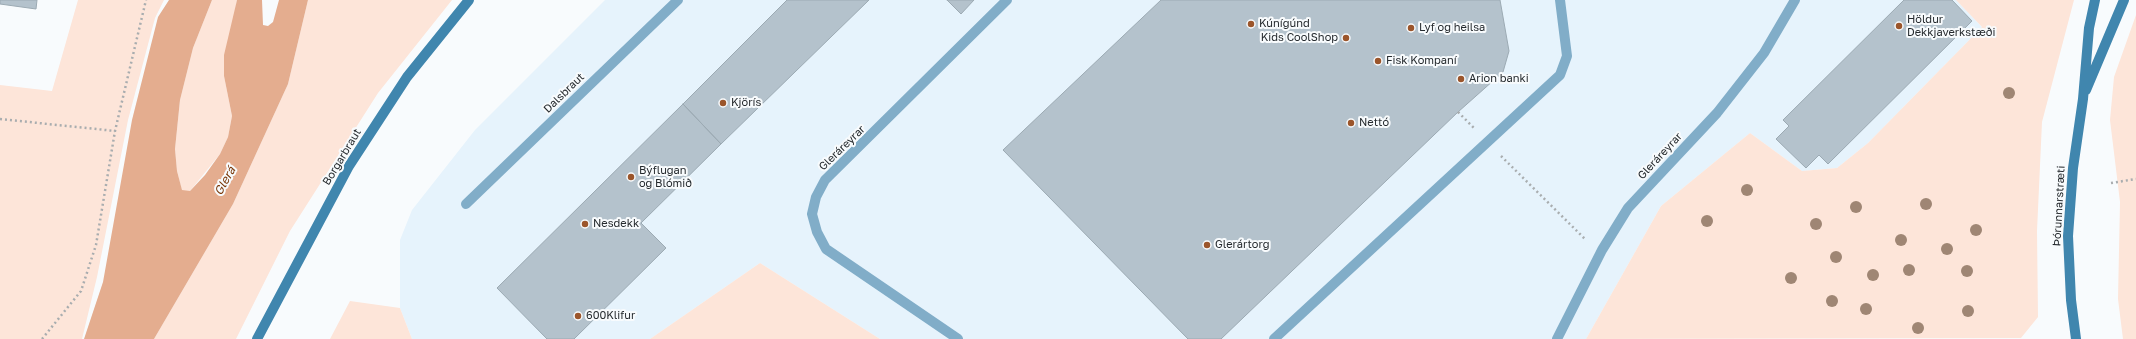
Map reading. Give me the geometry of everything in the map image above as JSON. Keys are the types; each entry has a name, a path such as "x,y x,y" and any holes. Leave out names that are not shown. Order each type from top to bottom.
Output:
{"street":[{"name":"Borgarbraut","path":"257,339 349,166 407,78 468,0"},
{"name":"Dalsbraut","path":"466,204 678,0"},
{"name":"Gleráreyrar","path":"958,339 826,249 817,232 812,214 816,197 825,180 1007,0"},
{"path":"1274,339 1560,76 1567,56 1560,0"},
{"name":"Gleráreyrar","path":"1557,339 1602,250 1628,208 1717,113 1764,53 1795,0"},
{"name":"Þórunnarstræti","path":"2076,339 2071,300 2068,236 2073,168 2083,99 2088,28 2095,0"},
{"name":"Þórunnarstræti","path":"2083,99 2124,0"}],"path":[{"path":"42,339 81,291 96,245 115,131 146,0"},
{"path":"1458,112 1581,236"},
{"path":"0,119 115,131"},
{"path":"2111,183 2136,179"}],"shaded area":[{"path":"78,0 164,0 155,18 128,120 97,277 82,339 0,339 0,85 52,91"},
{"path":"212,0 237,0 224,76 232,116 228,137 220,154 190,191 182,191 177,171 175,149 180,100 193,48"},
{"path":"308,0 452,0 378,93 290,231 236,339 154,339 233,204 288,84"},
{"path":"605,0 1956,0 1982,27 1868,143 1837,168 1802,171 1750,133 1661,206 1586,339 880,339 760,263 650,339 412,339 400,308 400,240 412,210 475,130"},
{"path":"1956,0 2074,0 2042,122 2037,231 2038,317 2021,338 1586,339 1661,206 1750,133 1802,171 1837,168 1868,143 1982,27"},
{"path":"2136,15 2136,339 2123,339 2118,299 2120,202 2110,120 2114,77"},
{"path":"760,263 880,339 650,339"},
{"path":"350,301 400,308 412,339 330,339"}],"water":[{"name":"Glerá","path":"169,0 212,0 193,48 180,100 175,149 177,171 182,190 190,191 205,175 220,154 228,137 232,116 224,76 224,55 237,0 262,0 263,25 268,26 273,22 279,0 308,0 288,84 233,204 154,339 84,339 103,282 132,120 158,17"}],"building":[{"path":"0,0 37,0 36,9 0,4"},
{"path":"787,0 869,0 721,144 683,104"},
{"path":"947,0 974,0 961,14"},
{"name":"Glerártorg","path":"1161,0 1500,0 1509,51 1503,72 1458,112 1221,339 1188,339 1003,150"},
{"path":"1904,0 1952,0 1972,21 1828,164 1819,155 1806,168 1776,139 1789,126 1783,120"},
{"path":"683,104 721,144 641,223 666,248 574,339 547,339 497,288"}],"place":[{"name":"Kúnígúnd","path":"1251,24"},
{"name":"Höldur Dekkjaverkstæði","path":"1899,26"},
{"name":"Lyf og heilsa","path":"1411,28"},
{"name":"Kids CoolShop","path":"1346,38"},
{"name":"Fisk Kompaní","path":"1378,61"},
{"name":"Arion banki","path":"1461,79"},
{"name":"Kjörís","path":"723,103"},
{"name":"Nettó","path":"1351,123"},
{"name":"Býflugan og Blómið","path":"631,177"},
{"name":"Nesdekk","path":"585,224"},
{"name":"Glerártorg","path":"1207,245"},
{"name":"600Klifur","path":"578,316"}]}
